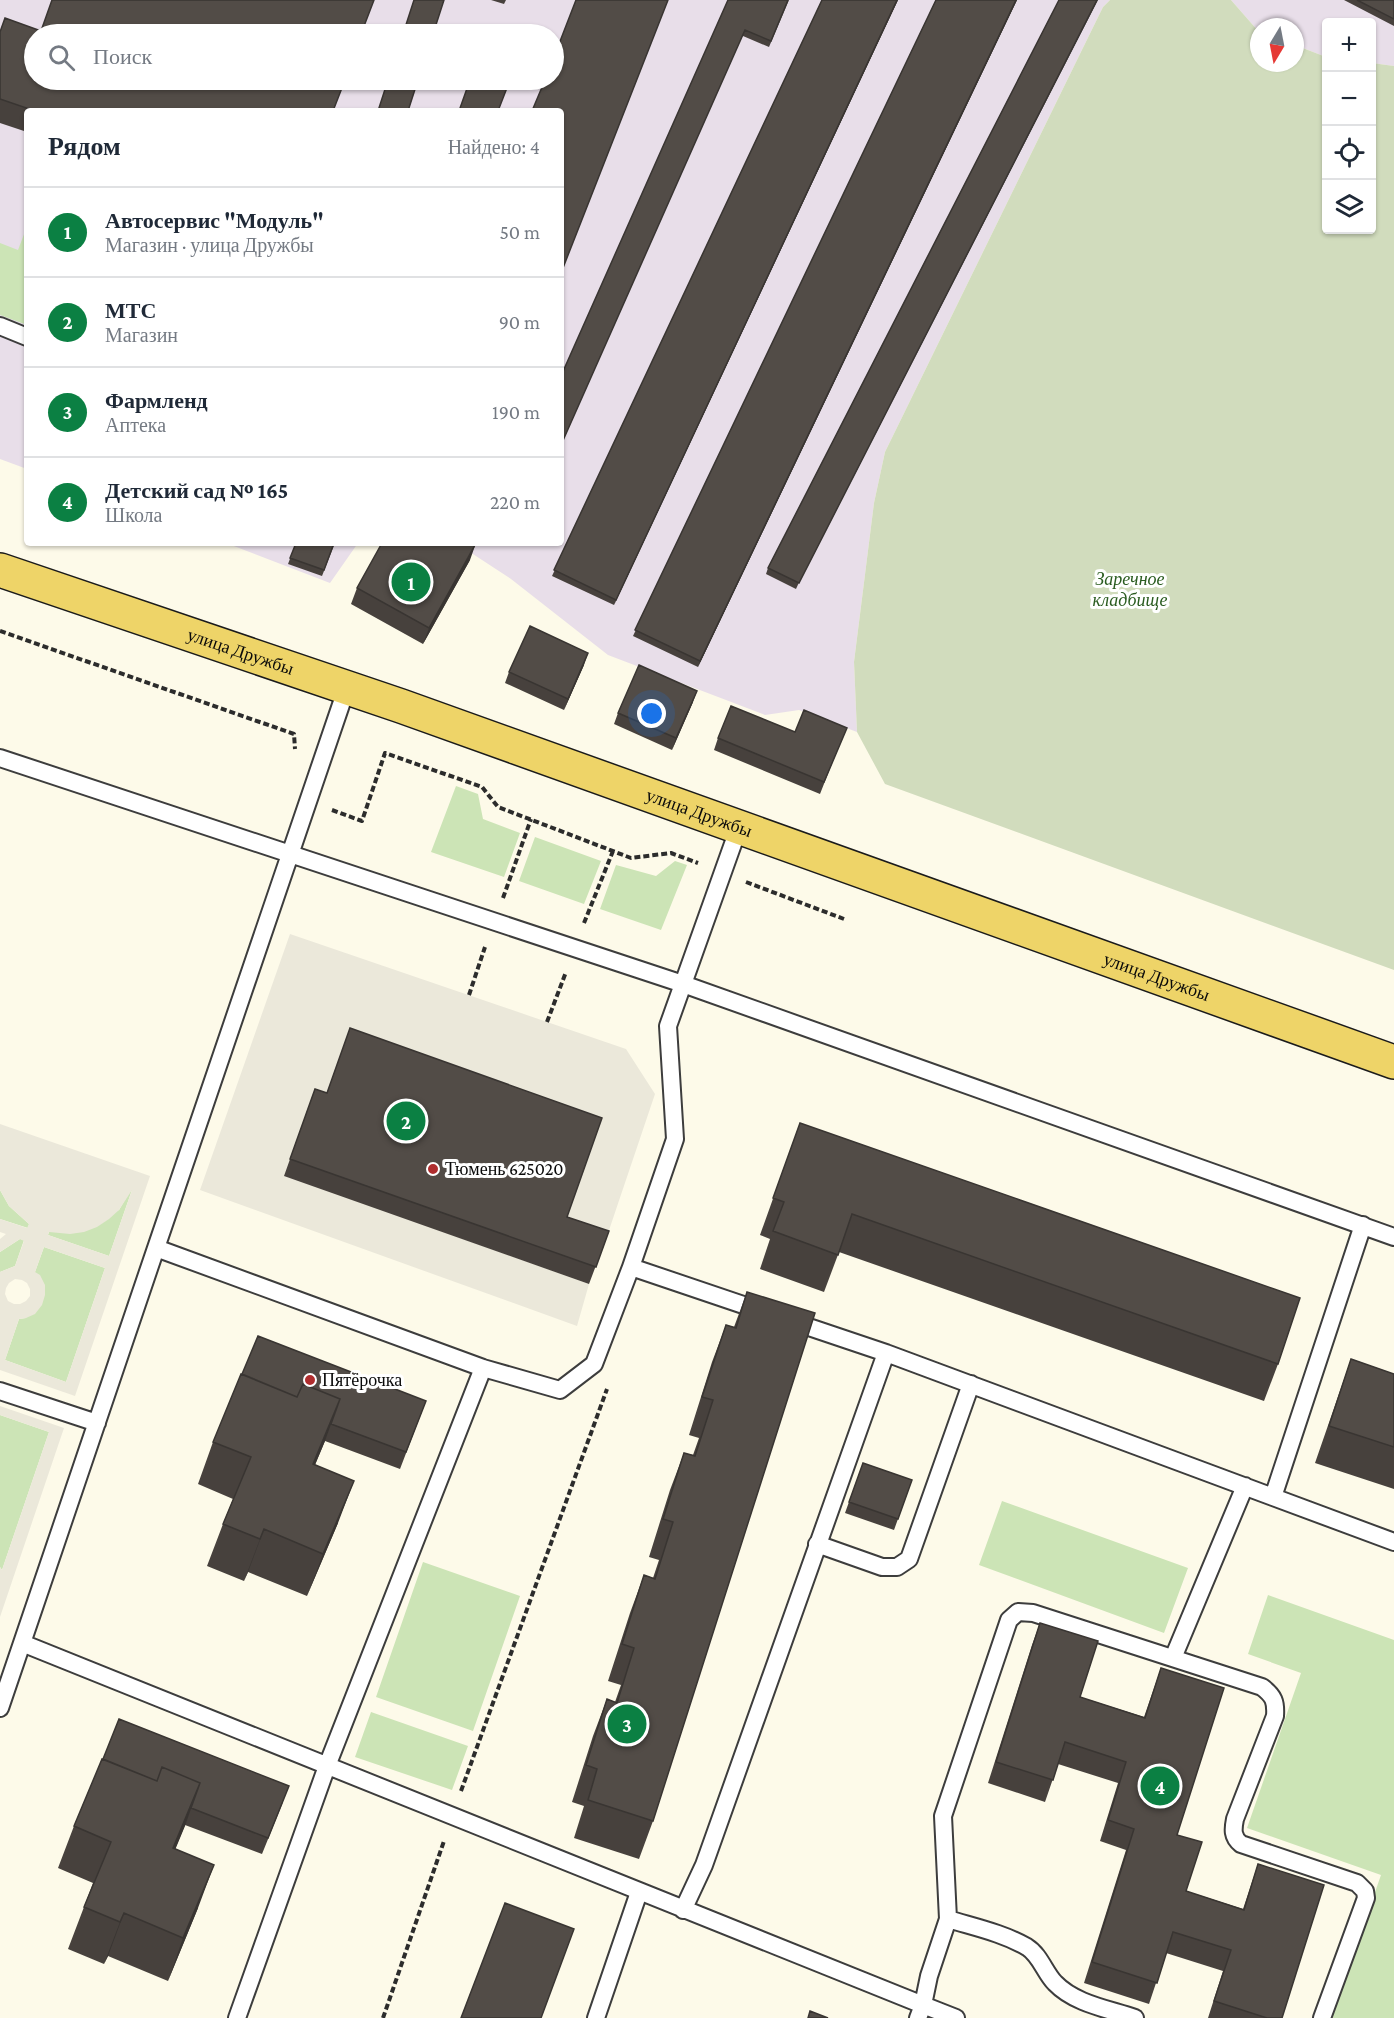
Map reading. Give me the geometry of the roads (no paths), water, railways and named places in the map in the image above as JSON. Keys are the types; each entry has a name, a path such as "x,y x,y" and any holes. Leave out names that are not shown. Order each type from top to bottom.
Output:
{"main road":[{"name":"улица Дружбы","path":"0,570 348,687 1394,1062"}],"lane":[{"path":"0,326 24,337"},
{"path":"0,1708 348,687"},
{"path":"0,758 290,856 683,984 1394,1237"},
{"path":"156,1248 483,1368 560,1390 594,1364 631,1267 675,1139 668,1026 739,827"},
{"path":"1273,1497 1363,1225"},
{"path":"631,1267 886,1353 1394,1542"},
{"path":"683,1910 704,1865 886,1353"},
{"path":"237,2018 327,1766 483,1368"},
{"path":"817,1544 882,1567 897,1567 909,1559 971,1384"},
{"path":"0,1391 97,1423"},
{"path":"1173,1658 1245,1486"},
{"path":"920,2011 948,1919 943,1816 1010,1620 1018,1612 1033,1613 1173,1658 1262,1688 1272,1694 1276,1704 1275,1716 1235,1819 1233,1832 1236,1840 1241,1844 1357,1883 1365,1892 1366,1898 1322,2018"},
{"path":"22,1643 683,1910 920,2011 956,2018"},
{"path":"596,2018 639,1892"},
{"path":"948,1919 1004,1936 1029,1948 1054,1982 1071,1996 1135,2018"}],"place":[{"name":"Автосервис \"Модуль\"","path":"411,582"},
{"name":"МТС","path":"406,1121"},
{"name":"Тюмень 625020","path":"433,1169"},
{"name":"Пятёрочка","path":"310,1380"},
{"name":"Фармленд","path":"627,1724"},
{"name":"Детский сад № 165","path":"1160,1786"}],"park label":[{"name":"Заречное кладбище","path":"1130,589"}]}
